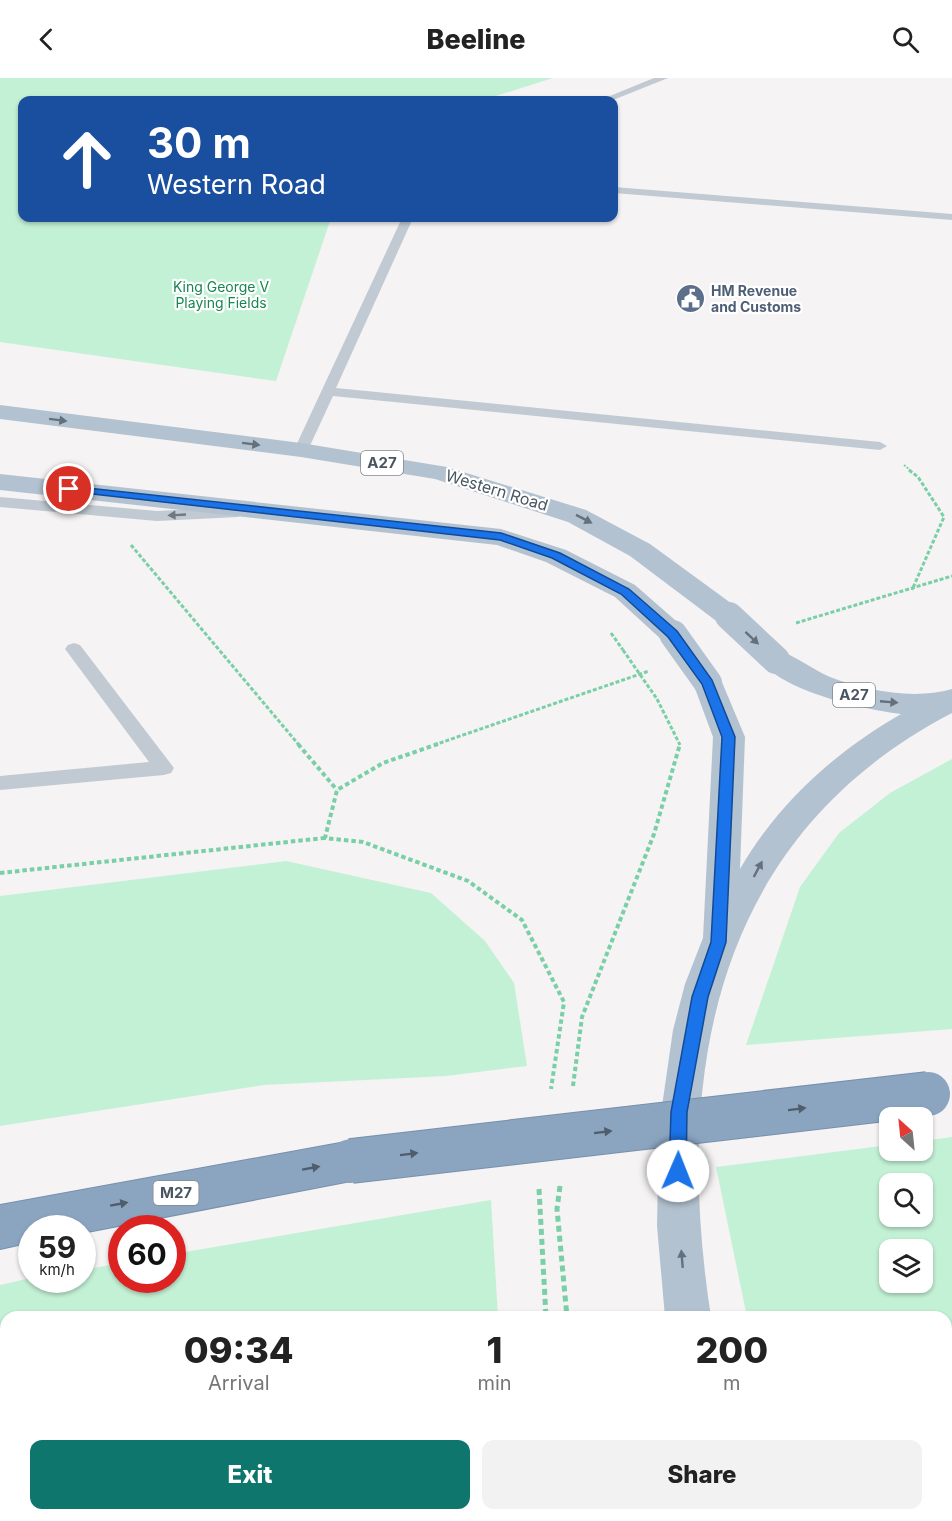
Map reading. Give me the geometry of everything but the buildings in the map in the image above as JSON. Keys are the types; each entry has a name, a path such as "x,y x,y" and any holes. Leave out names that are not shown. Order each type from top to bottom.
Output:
{"highway":[{"name":"M27","path":"0,1227 351,1161 940,1093"}],"main road":[{"name":"Western Road","path":"0,412 301,450 438,472 577,516 640,550 729,616 776,660 818,684 872,700 946,703"},
{"path":"0,482 277,510 501,537 556,556 625,591 673,634 708,683 729,737 719,942"},
{"path":"687,1311 677,1210 679,1112 700,997 719,942 766,853 817,792 900,727 946,703"}],"lane":[{"path":"616,96 663,78"},
{"path":"618,190 952,217"},
{"path":"301,450 405,222"},
{"path":"328,391 880,446"},
{"path":"0,502 157,516 277,510"},
{"path":"0,783 164,768 74,649"}],"path":[{"path":"880,446 918,477 944,517 911,590"},
{"path":"129,543 337,790"},
{"path":"789,625 952,576"},
{"path":"572,1096 582,1017 654,834 680,744 657,699 623,650"},
{"path":"324,838 337,790 383,763 659,668"},
{"path":"0,873 324,838 363,842 468,881 522,920 564,1002 551,1095"},
{"path":"561,1175 557,1209 566,1311"},
{"path":"539,1187 546,1311"}],"green space":[{"name":"King George V Playing Fields","path":"0,78 553,78 496,96 18,96 18,222 330,222 276,381 0,342"},
{"path":"952,759 952,1029 746,1045 800,887 839,833 890,793"},
{"path":"286,861 431,893 485,941 514,983 527,1066 446,1076 264,1085 0,1126 0,896"},
{"path":"952,1137 952,1311 746,1311 716,1167 879,1146 879,1161 933,1161 933,1140"},
{"path":"491,1200 498,1311 0,1311 0,1285 18,1281 18,1293 96,1293 96,1268 108,1265 108,1293 186,1293 186,1252"}],"place":[{"name":"HM Revenue and Customs","path":"690,299"}],"route":[{"path":"69,489 277,510 501,537 556,556 625,591 673,634 708,683 729,737 723,818 719,942 700,997 679,1112 678,1171"}]}
